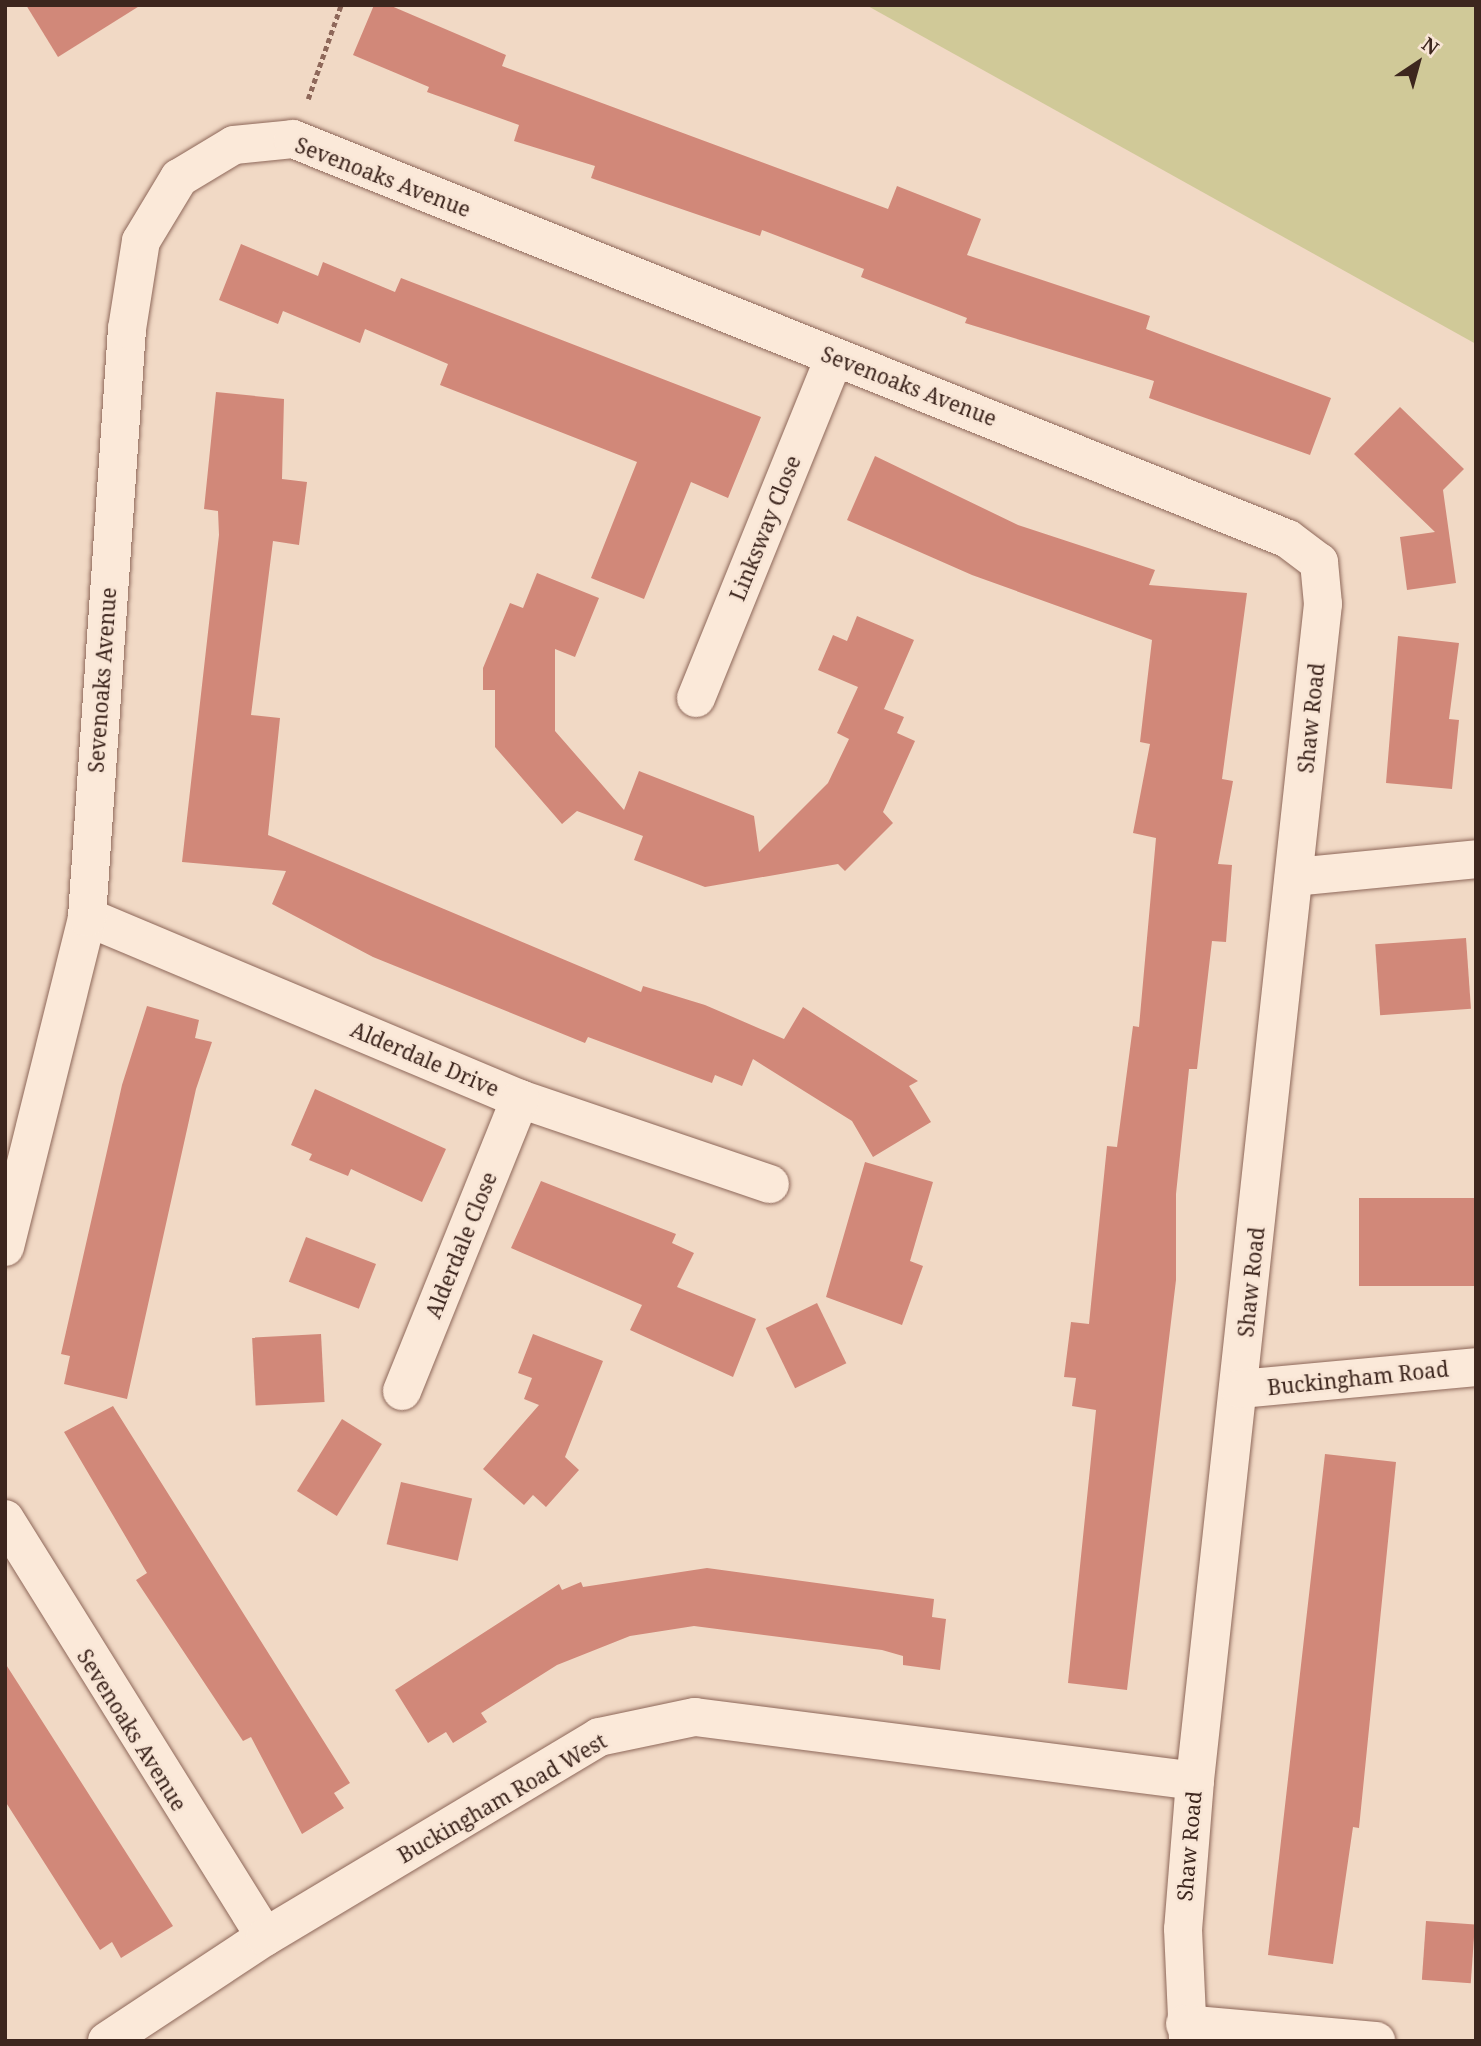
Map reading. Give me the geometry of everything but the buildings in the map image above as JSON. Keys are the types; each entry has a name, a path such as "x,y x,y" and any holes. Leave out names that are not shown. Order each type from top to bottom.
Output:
{"street":[{"name":"Sevenoaks Avenue","path":"5,1247 87,917 127,328 141,241 179,178 234,145 293,139 1288,539"},
{"name":"Linksway Close","path":"696,698 834,358"},
{"name":"Shaw Road","path":"1186,2033 1183,1929 1195,1781 1240,1390 1323,604 1319,562 1288,539"},
{"path":"1294,877 1476,859"},
{"name":"Alderdale Drive","path":"87,917 520,1099 770,1184"},
{"name":"Alderdale Close","path":"402,1391 520,1099"},
{"name":"Buckingham Road","path":"1240,1390 1476,1367"},
{"name":"Sevenoaks Avenue","path":"5,1519 265,1937"},
{"name":"Buckingham Road West","path":"107,2041 265,1937 599,1737 695,1717 1195,1781"},
{"path":"1186,2033 1376,2041"}],"path":[{"path":"293,139 341,5"}],"shaded area":[{"path":"866,5 1476,5 1476,344"}]}
